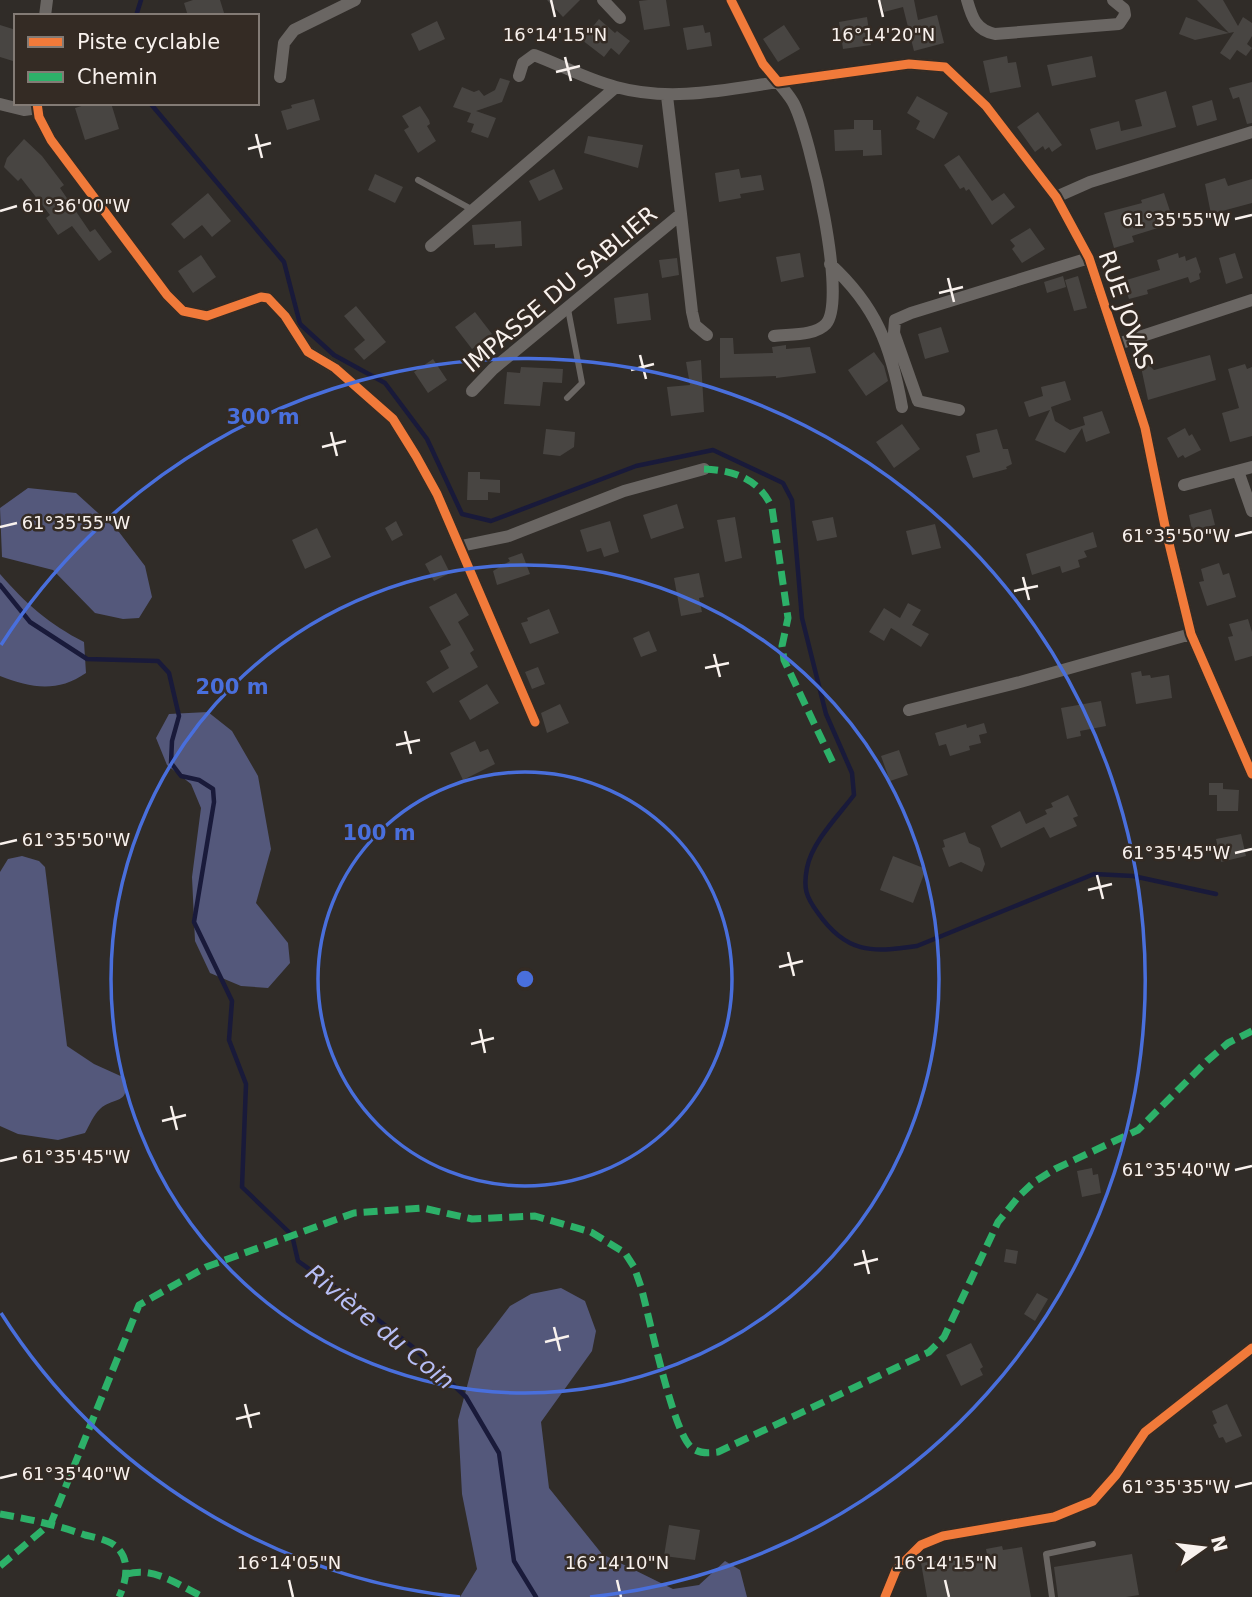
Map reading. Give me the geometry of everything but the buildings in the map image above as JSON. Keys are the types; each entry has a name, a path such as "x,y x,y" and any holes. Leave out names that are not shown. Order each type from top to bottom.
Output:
{"street":[{"path":"280,76 284,43 294,30 355,0"},
{"path":"603,0 620,18"},
{"path":"731,0 764,64 793,102 804,131 817,181 830,264 834,301 824,327 811,332 774,336"},
{"path":"967,0 976,26 995,34 1119,24 1125,16 1124,9 1113,0"},
{"name":"RUE JOVAS","path":"519,76 523,63 534,55 615,87 667,96 909,64 944,67 986,106 1056,197 1089,258 1145,428 1191,634 1252,774"},
{"path":"430,246 615,87"},
{"name":"IMPASSE DU SABLIER","path":"472,391 493,369 681,214 667,96"},
{"path":"0,104 24,110 37,106 43,127 51,140 167,295 183,311 207,316 261,297 268,298 285,316 309,352 335,368 393,419 416,456 461,546 536,722"},
{"path":"1056,197 1090,182 1252,132"},
{"path":"681,214 692,312 695,325 707,335"},
{"path":"959,410 918,401 894,333 895,320 1089,258"},
{"path":"830,264 855,288 880,328 902,407"},
{"path":"1118,344 1252,300"},
{"path":"1184,485 1252,467"},
{"path":"461,546 509,536 624,491 704,469"},
{"path":"1238,471 1252,511"},
{"path":"909,710 1191,634"},
{"path":"885,1597 896,1570 920,1545 943,1536 1054,1517 1093,1501 1116,1475 1145,1432 1252,1348"}],"lane":[{"path":"418,180 471,209"},
{"path":"567,398 582,383 568,307"},
{"path":"1052,1597 1046,1554 1093,1544"}],"shaded area":[{"path":"28,488 76,493 119,532 145,566 152,597 139,618 123,619 95,613 53,570 2,557 0,508"},
{"path":"0,574 39,612 84,642 86,673 65,684 54,686 33,686 0,676"},
{"path":"208,712 232,731 258,776 271,849 256,903 288,943 290,963 268,988 241,986 210,973 195,941 192,877 201,808 191,784 167,765 156,738 169,714"},
{"path":"22,856 39,861 45,867 67,1046 94,1064 125,1078 123,1097 100,1109 85,1133 58,1140 18,1134 0,1126 0,872 8,859"},
{"path":"561,1288 585,1301 596,1331 592,1351 541,1422 549,1488 602,1554 673,1589 699,1585 725,1561 740,1570 747,1597 460,1597 477,1569 462,1494 458,1420 477,1349 510,1306 531,1294"}],"waterway":[{"path":"137,14 141,0"},
{"path":"152,105 284,262 300,324 334,355 385,383 427,439 462,514 491,521 636,466 713,450 783,483 792,500 802,618 826,714 852,773 854,795 820,839 810,858 806,875 806,892 811,902 828,926 839,936 850,943 873,949 917,946 1094,874 1133,876 1216,894"},
{"name":"Rivière du Coin","path":"0,585 30,622 87,659 158,661 169,673 179,716 172,741 171,763 181,776 199,780 213,789 214,802 194,922 232,1001 229,1040 246,1084 242,1187 292,1235 298,1261 414,1348 466,1397 499,1453 514,1561 536,1597"}],"marked path":[{"path":"704,469 725,471 753,483 772,508 788,618 782,646 784,660 833,763"},
{"path":"0,1566 51,1523 139,1305 206,1267 354,1213 423,1208 472,1219 535,1216 591,1232 625,1253 634,1267 662,1373 685,1438 692,1448 698,1451 718,1452 929,1352 944,1337 998,1222 1019,1196 1034,1182 1055,1169 1138,1130 1207,1061 1228,1043 1252,1031"},
{"path":"0,1514 53,1525 111,1543 118,1548 125,1561 126,1576 119,1597"},
{"path":"127,1574 137,1572 157,1575 203,1597"}],"cycle path":[{"path":"731,0 763,64 778,82 909,64 945,67 986,106 1056,197 1089,258 1145,428 1191,634 1252,774"},
{"path":"37,105 39,117 51,140 167,295 183,311 207,316 261,297 268,298 285,316 308,352 335,368 393,419 437,494 535,722"},
{"path":"885,1597 896,1570 921,1545 943,1536 1054,1517 1093,1501 1116,1475 1145,1432 1252,1348"}]}
